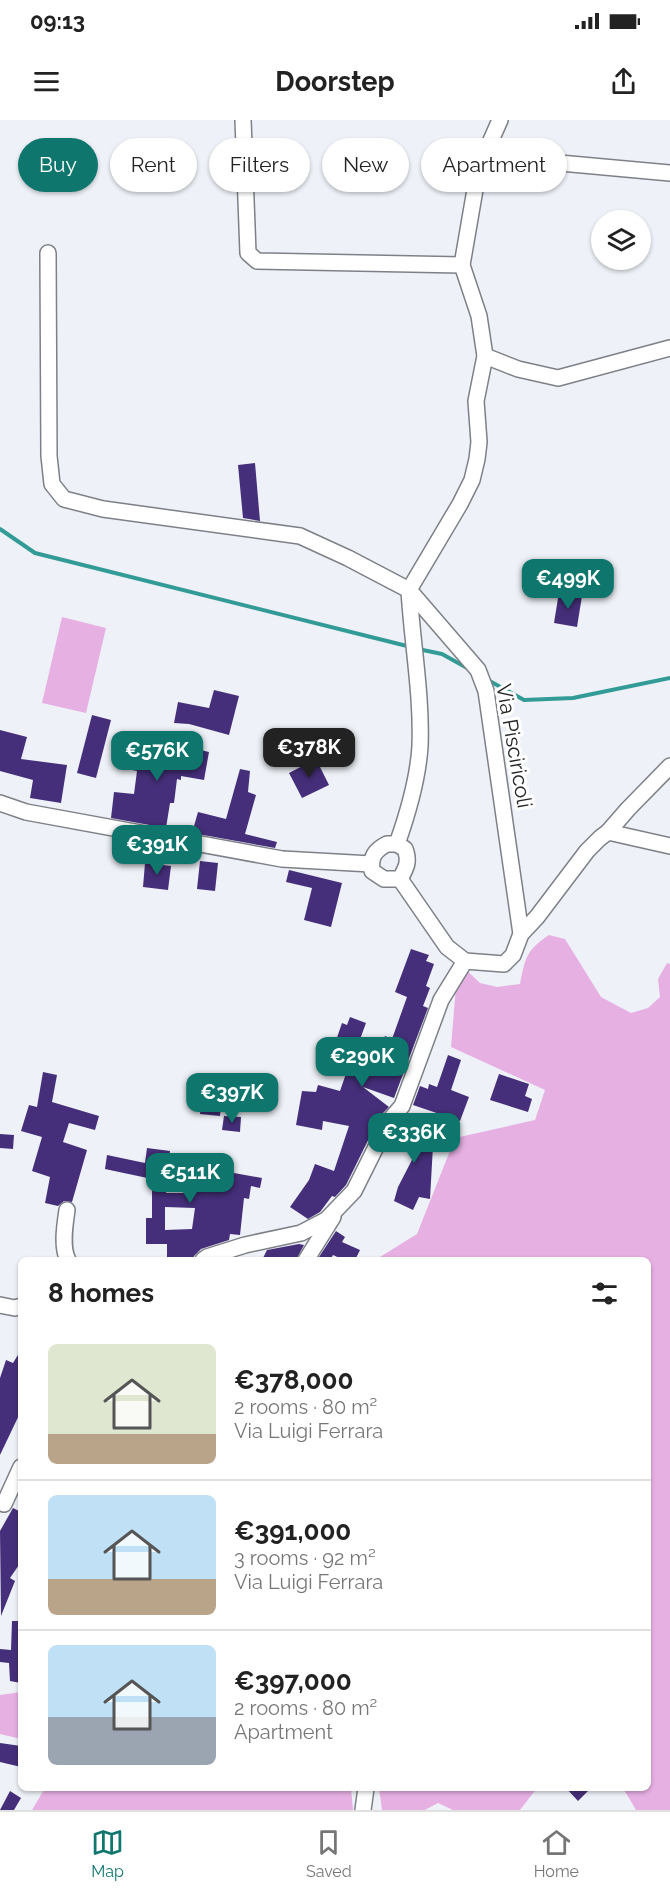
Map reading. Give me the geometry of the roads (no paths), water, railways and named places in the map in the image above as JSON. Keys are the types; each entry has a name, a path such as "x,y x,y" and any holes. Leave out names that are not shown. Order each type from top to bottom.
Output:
{"street":[{"path":"243,120 248,253 258,261 462,265"},
{"path":"492,138 500,120"},
{"path":"567,164 670,173"},
{"path":"397,844 410,807 420,747 411,624 414,596 472,480 479,442 476,401 485,356 479,316 462,265 474,192"},
{"path":"48,253 49,456 52,484 64,499 103,509 300,536 348,558 414,596"},
{"path":"485,356 518,369 558,378 670,348"},
{"name":"Via Pisciricoli","path":"414,596 478,670 486,691 521,934"},
{"path":"400,879 407,869 405,849 397,844 387,844 377,849 371,864 372,871 379,877 400,879 447,947 465,961 504,964 513,955 521,934 537,917 587,851 609,832 670,766"},
{"path":"0,803 26,812 282,859 371,864"},
{"path":"609,832 670,846"},
{"path":"207,1257 245,1245 301,1233 326,1220 354,1191 389,1121 402,1106 441,1000 465,961"},
{"path":"308,1257 339,1206"},
{"path":"66,1257 67,1210"},
{"path":"0,1305 18,1306"},
{"path":"2,1506 18,1473"},
{"path":"2,1506 18,1485"},
{"path":"363,1810 366,1791"}],"waterway":[{"path":"0,529 35,553 411,647"},
{"path":"418,649 442,654 469,669"},
{"path":"486,679 524,700 573,698 670,678"}]}
